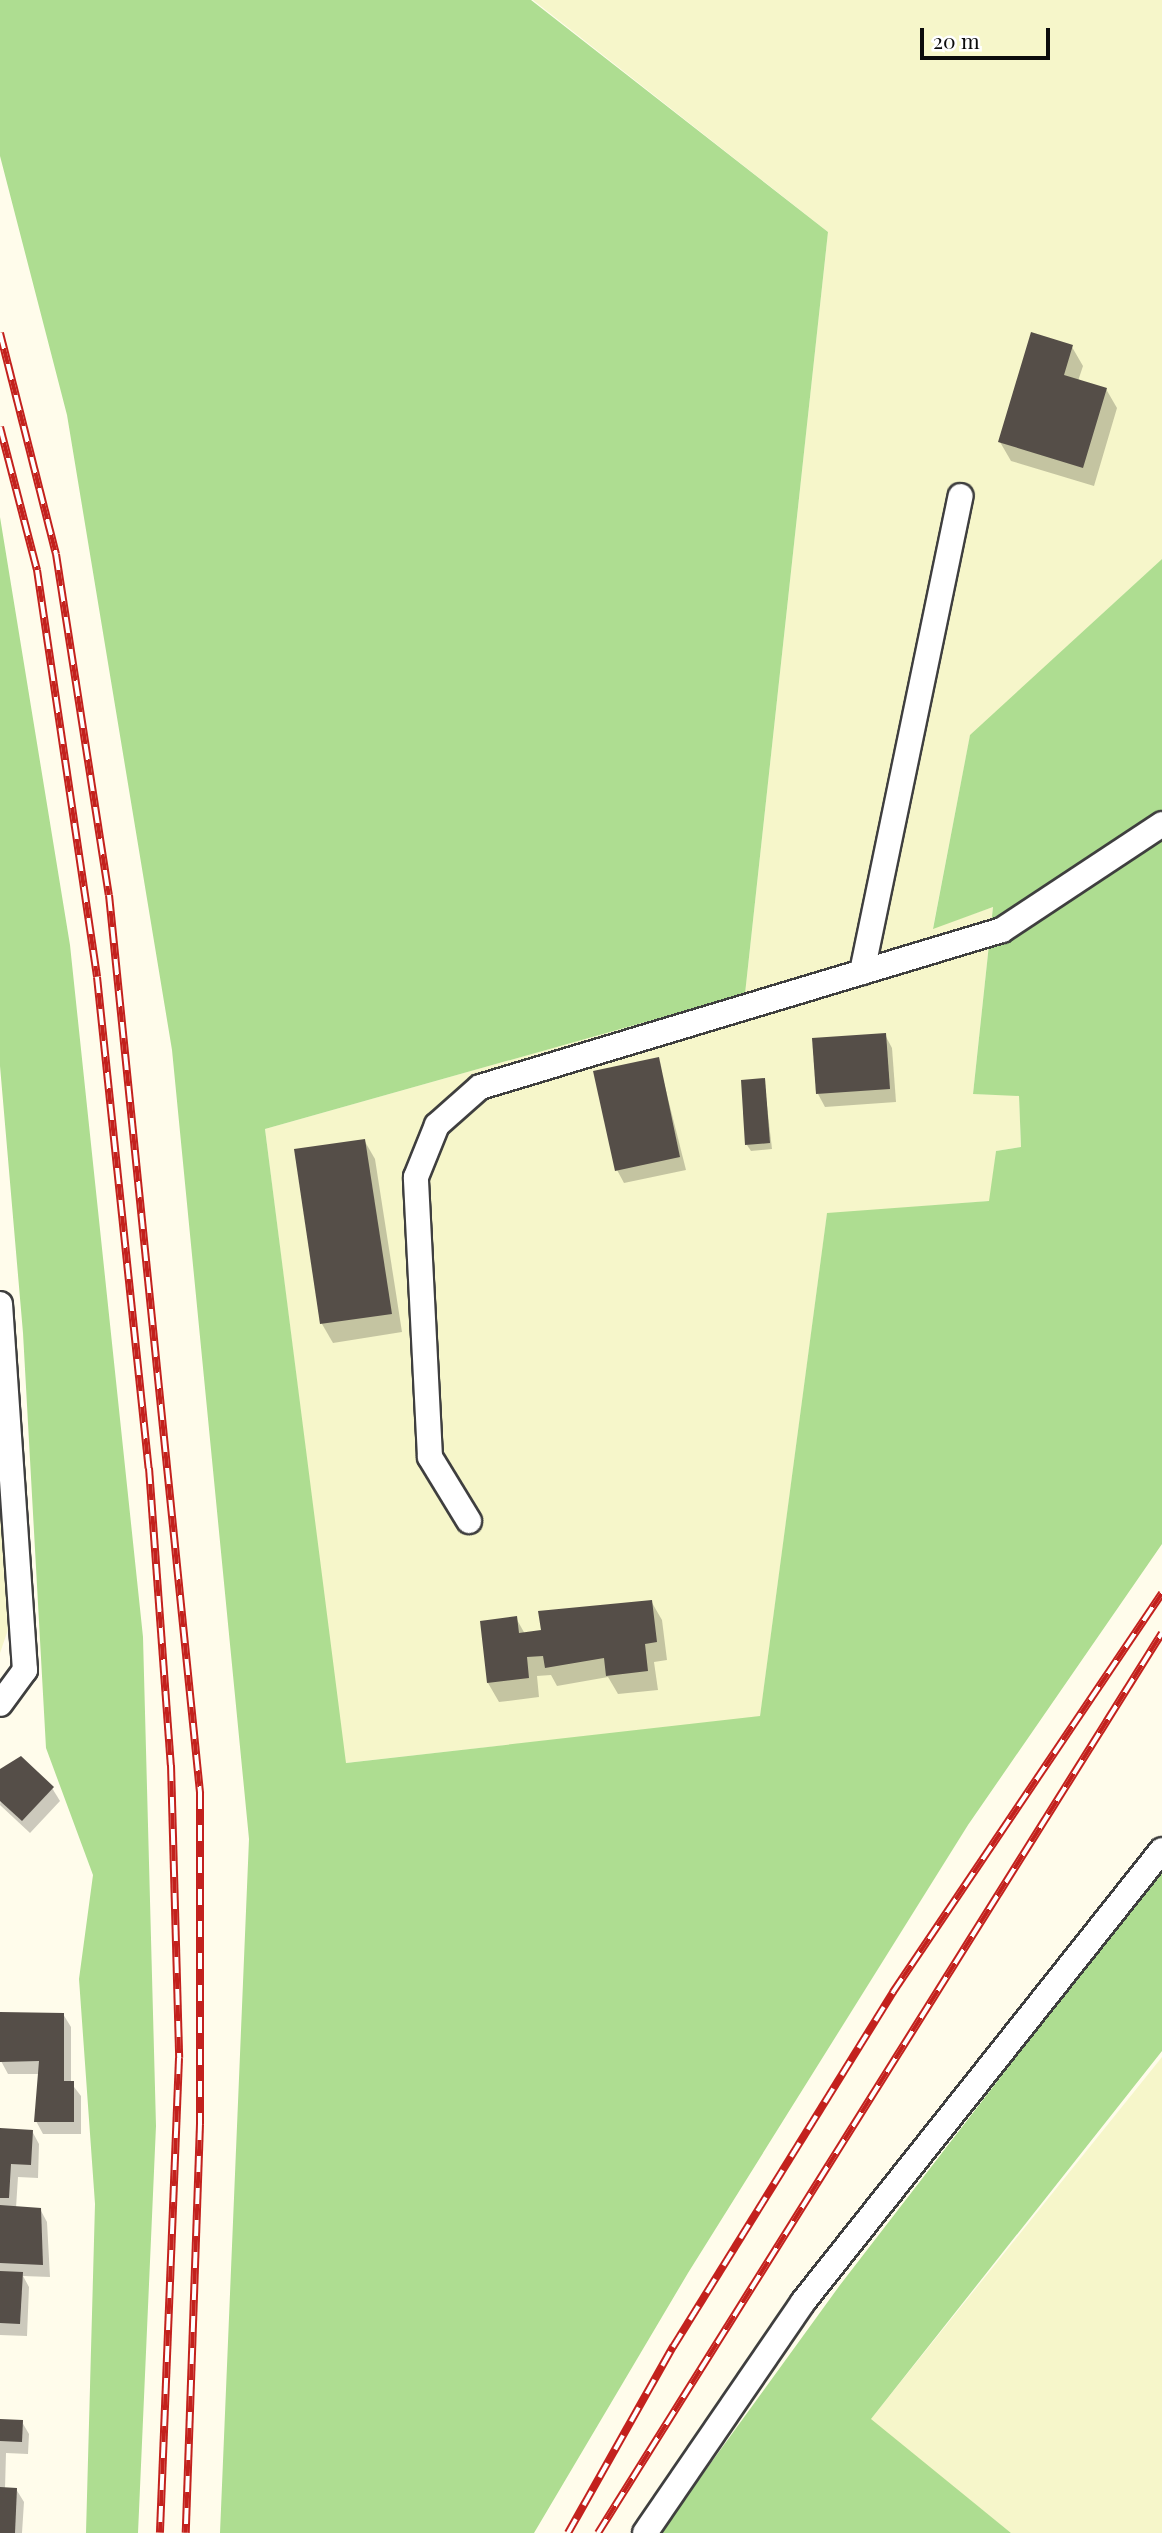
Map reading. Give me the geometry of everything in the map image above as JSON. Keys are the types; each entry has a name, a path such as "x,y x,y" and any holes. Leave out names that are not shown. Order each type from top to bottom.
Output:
{"lane":[{"path":"862,972 961,496"},
{"path":"469,1521 430,1457 416,1177 437,1125 480,1087 1002,930 1162,824"},
{"path":"0,1304 25,1670 0,1704"},
{"path":"645,2533 803,2302 1162,1850"}],"green space":[{"path":"0,0 531,0 828,232 745,994 265,1129 346,1763 760,1716 827,1213 989,1201 996,1151 1021,1147 1019,1096 973,1094 993,907 933,929 970,735 1162,559 1162,1544 968,1825 688,2273 534,2533 220,2533 249,1839 172,1050 67,415 0,156"},
{"path":"533,0 1162,0 1162,559 970,736 933,928 993,907 973,1094 1019,1095 1021,1147 996,1151 990,1201 827,1214 760,1717 345,1763 265,1129 745,994 828,232"},
{"path":"0,517 70,945 143,1637 156,2126 138,2533 86,2533 95,2204 79,1979 93,1875 46,1748 23,1333 0,1066"},
{"path":"0,1506 10,1624 0,1653"},
{"path":"1162,1868 1162,2051 871,2419 1011,2533 660,2533 840,2285"},
{"path":"1162,2057 1162,2533 1011,2533 870,2420"}],"building":[{"path":"1031,332 1073,345 1064,375 1107,388 1083,468 998,442"},
{"path":"886,1033 890,1089 816,1094 812,1038"},
{"path":"659,1057 680,1157 615,1171 593,1071"},
{"path":"765,1078 770,1143 745,1145 741,1080"},
{"path":"365,1139 392,1314 320,1324 294,1149"},
{"path":"652,1600 657,1642 645,1644 648,1671 606,1676 604,1658 545,1668 543,1656 527,1657 529,1678 487,1683 480,1621 517,1616 519,1633 541,1630 538,1611"},
{"path":"21,1756 54,1787 22,1821 0,1801 0,1769"},
{"path":"0,2012 64,2013 64,2081 74,2081 74,2122 34,2122 39,2061 0,2062"},
{"path":"0,2128 33,2130 31,2165 11,2164 9,2198 0,2198"},
{"path":"0,2205 41,2208 43,2265 0,2263"},
{"path":"0,2271 23,2272 20,2324 0,2323"},
{"path":"0,2419 23,2420 22,2442 0,2441"},
{"path":"0,2487 17,2488 15,2533 0,2533"}],"railway":[{"path":"0,333 56,554 109,895 200,1793 200,2124 186,2533"},
{"path":"0,427 37,570 97,977 149,1468 171,1765 179,2058 160,2533"},
{"path":"568,2533 673,2347 893,1992 1162,1593"},
{"path":"598,2533 1162,1633"}]}
